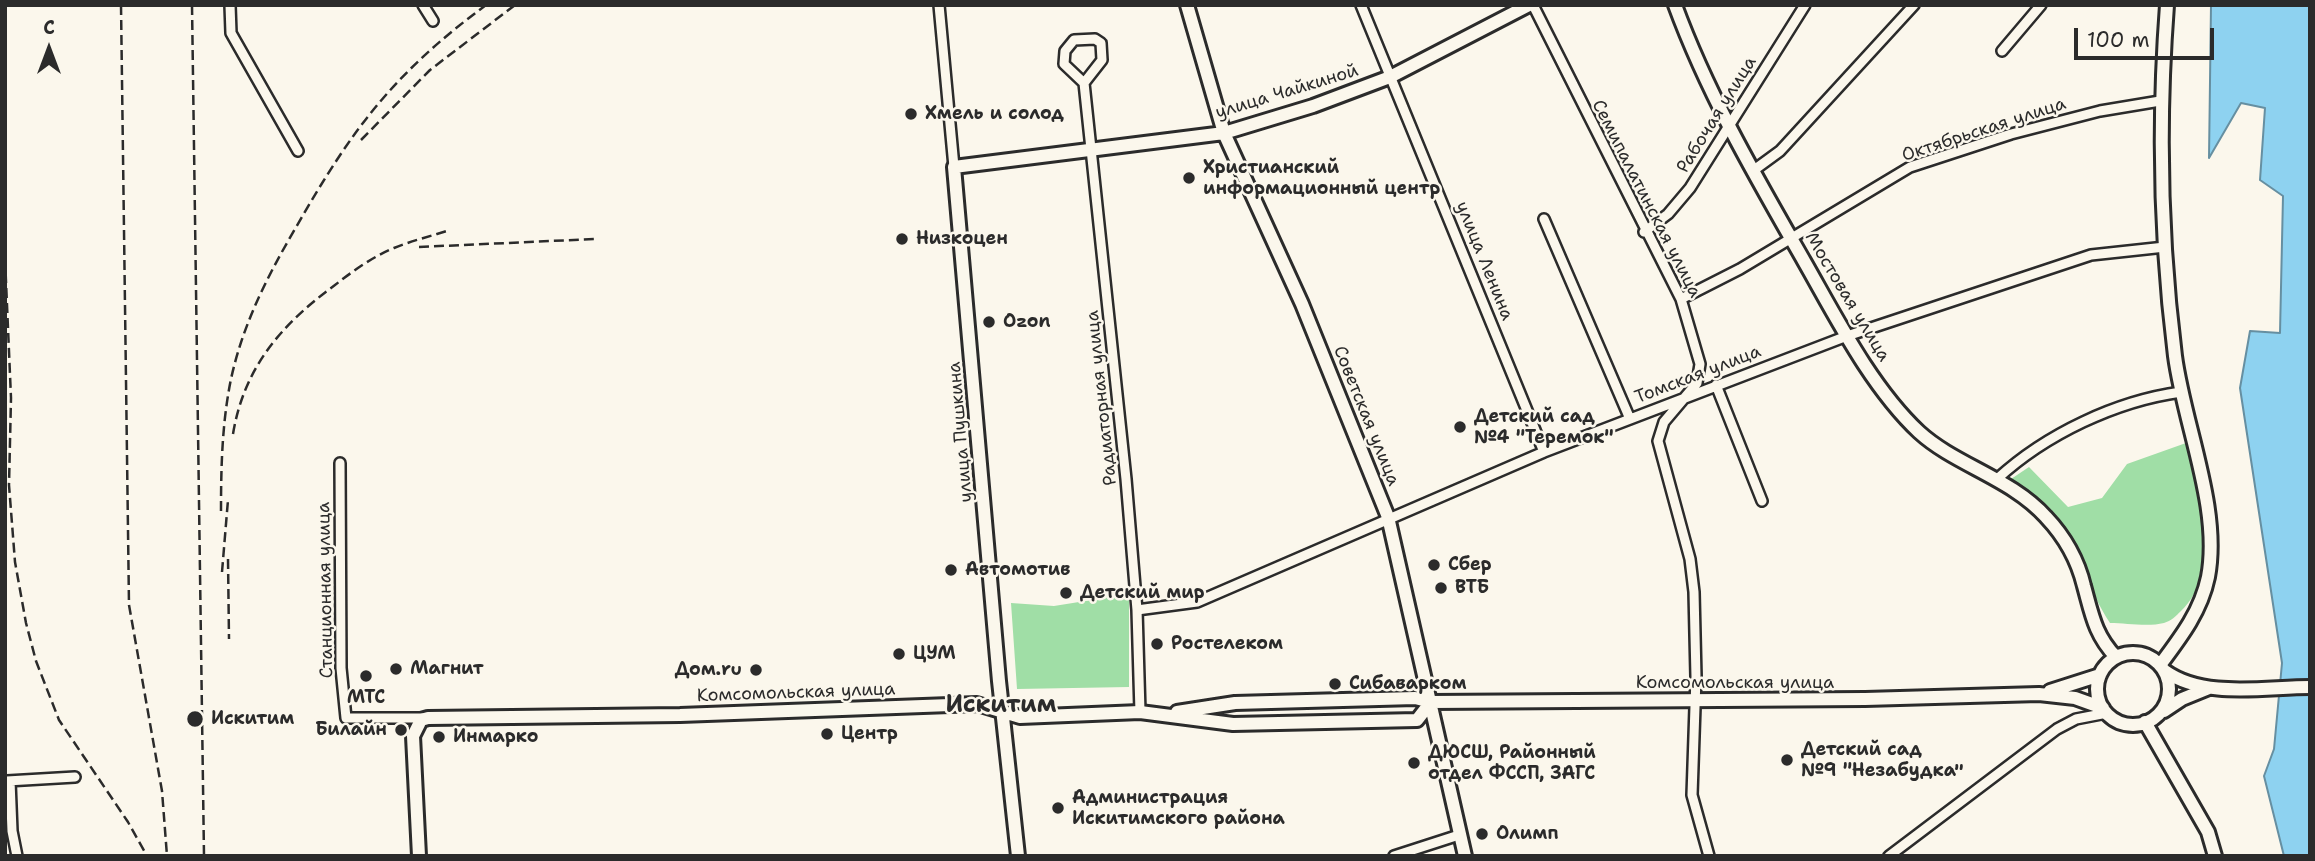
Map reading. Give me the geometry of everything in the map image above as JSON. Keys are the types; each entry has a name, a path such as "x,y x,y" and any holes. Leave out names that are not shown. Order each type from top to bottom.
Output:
{"main road":[{"name":"Советская улица","path":"1188,5 1224,132 1302,304 1388,517 1465,856"},
{"name":"улица Чайкиной","path":"954,167 1224,132 1313,106 1391,77 1531,5"},
{"name":"Мостовая улица","path":"1675,5 1697,67 1727,125 1847,336 1897,408 1920,433 2031,502 2064,540 2084,585 2092,624 2116,657"},
{"path":"2163,668 2194,618 2208,576 2210,554 2203,487 2181,392 2165,247 2160,176 2160,101 2167,5"},
{"name":"улица Пушкина","path":"954,167 1002,712 1018,856"},
{"path":"2209,688 2182,698 2146,723 2123,723 2105,711 2098,693 2100,675 2116,657 2141,653 2188,683 2209,688 2310,687"},
{"path":"2158,715 2168,698 2170,688 2163,668"},
{"name":"Комсомольская улица","path":"2039,694 2100,675"},
{"name":"Комсомольская улица","path":"1163,714 1235,703 1415,698 1431,702 1694,701 2039,694 2075,698 2105,711"},
{"name":"Комсомольская улица","path":"428,718 680,715 977,704 1020,717 1140,712 1233,724 1417,720 1431,702"},
{"path":"419,856 414,736 421,720 428,718"},
{"path":"2146,723 2208,832 2215,856"}],"street":[{"path":"230,5 231,33 298,151"},
{"path":"423,5 433,21"},
{"name":"улица Пушкина","path":"939,5 954,167"},
{"name":"улица Ленина","path":"1361,5 1544,452"},
{"name":"Семипалатинская улица","path":"1531,5 1644,232 1681,299 1700,364 1697,383 1664,422 1658,441 1691,570 1695,619 1692,795 1709,856"},
{"name":"Рабочая улица","path":"1644,232 1668,214 1690,188 1727,125 1805,5"},
{"path":"1754,170 1780,151 1914,5"},
{"path":"2002,51 2041,5"},
{"name":"Радиаторная улица","path":"1084,83 1102,60 1101,43 1095,39 1074,40 1065,51 1064,64 1084,83 1093,149 1137,610 1140,712"},
{"name":"Октябрьская улица","path":"1681,299 1910,167 2011,134 2100,111 2160,101"},
{"path":"1544,219 1630,419"},
{"name":"Томская улица","path":"1137,610 1197,602 1388,517 1544,452 1847,336 2091,255 2165,247"},
{"path":"1716,385 1762,501"},
{"path":"1997,479 2011,467 2085,421 2163,394 2181,392"},
{"name":"Станционная улица","path":"340,463 341,668 346,718 428,718"},
{"path":"1889,856 2057,729 2076,719 2105,711"},
{"path":"17,856 8,781 75,778"},
{"path":"1394,856 1459,835"}],"green space":[{"path":"2186,443 2203,531 2201,575 2194,594 2177,615 2164,623 2110,623 2056,519 2011,479 2029,467 2068,507 2102,498 2127,464"},
{"path":"1129,594 1129,687 1017,689 1011,603 1054,606"}],"water":[{"path":"2211,5 2310,5 2310,856 2284,856 2264,776 2274,749 2282,663 2240,388 2250,331 2280,333 2283,196 2260,180 2265,108 2241,103 2209,158"}],"railway":[{"path":"121,5 129,605 162,791 167,856"},
{"path":"192,5 204,856"},
{"path":"221,511 223,445 231,379 249,320 275,265 316,193 377,105 425,55 486,5"},
{"path":"361,140 430,70 515,5"},
{"path":"233,434 238,410 256,368 268,349 298,315 378,256 401,245 450,230"},
{"path":"419,247 595,239"},
{"path":"5,258 11,398 9,485 15,562 26,623 36,661 59,720 128,822 147,856"},
{"path":"222,572 228,500"},
{"path":"228,559 229,639"}],"place":[{"name":"Хмель и солод","path":"911,114"},
{"name":"Христианский информационный центр","path":"1189,178"},
{"name":"Низкоцен","path":"902,239"},
{"name":"Ozon","path":"989,322"},
{"name":"Детский сад №4 \"Теремок\"","path":"1460,427"},
{"name":"Сбер","path":"1434,565"},
{"name":"Автомотив","path":"951,570"},
{"name":"ВТБ","path":"1441,588"},
{"name":"Детский мир","path":"1066,593"},
{"name":"Ростелеком","path":"1157,644"},
{"name":"ЦУМ","path":"899,654"},
{"name":"Магнит","path":"396,669"},
{"name":"Дом.ru","path":"756,670"},
{"name":"МТС","path":"366,676"},
{"name":"Сибаварком","path":"1335,684"},
{"name":"Искитим","path":"195,719"},
{"name":"Билайн","path":"401,730"},
{"name":"Центр","path":"827,734"},
{"name":"Инмарко","path":"439,737"},
{"name":"Детский сад №9 \"Незабудка\"","path":"1787,760"},
{"name":"ДЮСШ, Районный отдел ФССП, ЗАГС","path":"1414,763"},
{"name":"Администрация Искитимского района","path":"1058,808"},
{"name":"Олимп","path":"1482,834"}],"district":[{"name":"Искитим","path":"1001,706"}]}
